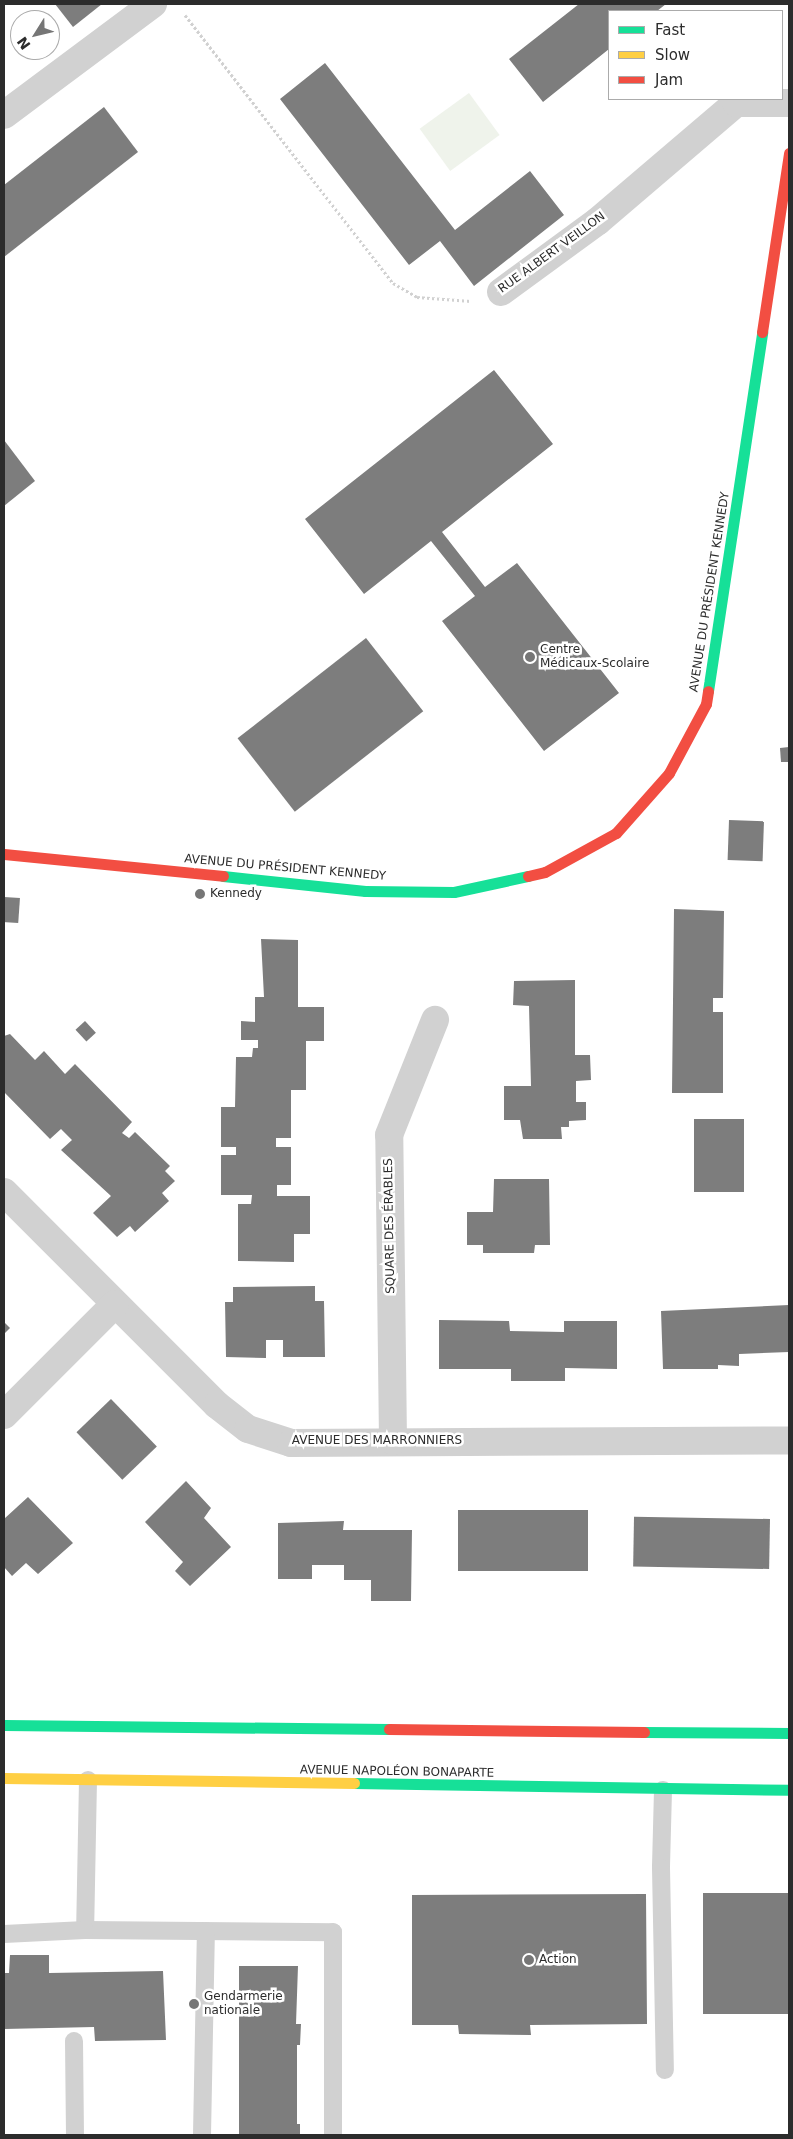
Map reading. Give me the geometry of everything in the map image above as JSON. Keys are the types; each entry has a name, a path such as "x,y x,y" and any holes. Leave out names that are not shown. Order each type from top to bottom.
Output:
{"main road":[{"name":"AVENUE DU PRÉSIDENT KENNEDY","path":"4,854 365,891 454,892 545,872 616,833 669,774 706,704 789,153"},
{"path":"4,1724 789,1734"},
{"name":"AVENUE NAPOLÉON BONAPARTE","path":"4,1778 663,1790 789,1790"}],"street":[{"path":"4,115 153,4"},
{"name":"RUE ALBERT VEILLON","path":"501,292 598,221 736,103 789,103"},
{"name":"SQUARE DES ÉRABLES","path":"394,1441 389,1135 435,1020"},
{"name":"AVENUE DES MARRONNIERS","path":"4,1192 217,1405 248,1429 291,1443 789,1440"},
{"path":"4,1415 115,1304"}],"lane":[{"path":"85,1930 88,1780"},
{"path":"663,1790 661,1868 665,2070"},
{"path":"4,1934 85,1930 334,1932 333,2135"},
{"path":"202,2135 206,1931"},
{"path":"74,2041 75,2135"}],"path":[{"name":"RUE ALBERT VEILLON","path":"182,12 393,283 417,297 483,302 501,292"}],"shaded area":[{"path":"469,93 500,135 450,171 420,129"}],"building":[{"path":"55,4 102,4 73,27"},
{"path":"579,4 666,4 658,10 608,10 608,50 543,102 509,59"},
{"path":"325,63 455,230 530,171 564,215 474,286 440,241 409,265 280,99"},
{"path":"104,107 138,152 4,257 4,185"},
{"path":"494,370 553,444 442,532 485,587 517,563 619,693 544,751 442,621 475,596 431,541 364,594 305,519"},
{"path":"4,440 35,481 4,506"},
{"path":"366,638 423,711 295,812 238,738"},
{"path":"789,747 789,762 781,762 780,748"},
{"path":"729,820 764,821 763,861 728,860"},
{"path":"4,897 20,898 18,923 4,922"},
{"path":"674,909 724,911 723,998 713,998 713,1012 723,1012 723,1093 672,1093"},
{"path":"261,939 298,940 298,1007 324,1007 324,1041 306,1041 306,1090 291,1090 291,1138 276,1138 276,1147 291,1147 291,1185 277,1185 277,1196 310,1196 310,1234 294,1234 294,1262 238,1261 238,1204 251,1204 252,1195 221,1195 221,1155 236,1155 236,1147 221,1147 221,1107 235,1107 236,1057 252,1057 253,1048 258,1048 258,1040 241,1040 241,1021 255,1022 255,997 264,997"},
{"path":"575,980 575,1055 590,1055 591,1080 576,1081 576,1102 586,1102 586,1120 569,1121 569,1127 561,1127 562,1139 523,1139 520,1120 504,1120 504,1086 531,1086 529,1006 513,1005 514,981"},
{"path":"85,1021 96,1033 86,1042 75,1030"},
{"path":"10,1034 35,1060 44,1051 65,1074 75,1064 132,1122 122,1133 129,1138 135,1132 170,1166 165,1171 175,1181 162,1193 169,1201 135,1232 130,1226 117,1237 93,1213 111,1196 61,1150 72,1140 61,1129 50,1139 4,1092 4,1036"},
{"path":"694,1119 744,1119 744,1192 694,1192"},
{"path":"494,1179 549,1179 550,1245 535,1245 534,1253 483,1253 483,1245 467,1245 467,1212 493,1212"},
{"path":"315,1286 315,1301 324,1301 325,1357 283,1357 283,1340 266,1340 266,1358 226,1357 225,1302 233,1302 233,1287"},
{"path":"789,1305 789,1352 739,1354 739,1366 718,1365 718,1369 663,1369 661,1311"},
{"path":"439,1320 509,1321 510,1331 564,1332 564,1321 617,1321 617,1369 565,1368 565,1381 511,1381 511,1369 439,1369"},
{"path":"4,1322 10,1328 4,1334"},
{"path":"111,1399 157,1446 122,1480 76,1432"},
{"path":"186,1481 211,1508 204,1518 231,1547 190,1586 175,1571 183,1562 145,1522"},
{"path":"28,1497 73,1543 38,1574 26,1563 12,1576 4,1567 4,1519"},
{"path":"458,1510 588,1510 588,1571 458,1571"},
{"path":"634,1517 770,1519 769,1569 633,1567"},
{"path":"344,1521 343,1530 412,1530 411,1601 371,1601 371,1580 344,1580 344,1565 312,1565 312,1579 278,1579 278,1523"},
{"path":"703,1893 789,1893 789,2014 703,2014"},
{"name":"Action","path":"646,1894 647,2024 530,2025 531,2035 459,2034 458,2025 412,2025 412,1895"},
{"path":"10,1955 49,1955 49,1973 163,1971 166,2040 95,2041 94,2027 4,2029 4,1973 9,1973"},
{"path":"239,1966 298,1966 296,2024 301,2024 300,2045 297,2045 297,2124 300,2124 300,2135 239,2135"}],"traffic: fast":[{"path":"708,691 762,332"},
{"path":"223,876 365,891 454,892 528,876"},
{"path":"4,1725 389,1729"},
{"path":"644,1732 789,1733"},
{"path":"354,1783 789,1790"}],"traffic: slow":[{"path":"4,1778 354,1783"}],"traffic: jam":[{"path":"762,332 789,153"},
{"path":"528,876 545,872 616,833 669,773 706,704 708,691"},
{"path":"4,854 223,876"},
{"path":"389,1729 644,1732"}],"place":[{"name":"Centre Médicaux-Scolaire","path":"530,657"},
{"name":"Kennedy","path":"200,894"},
{"name":"Action","path":"529,1960"},
{"name":"Gendarmerie nationale","path":"194,2004"}]}
